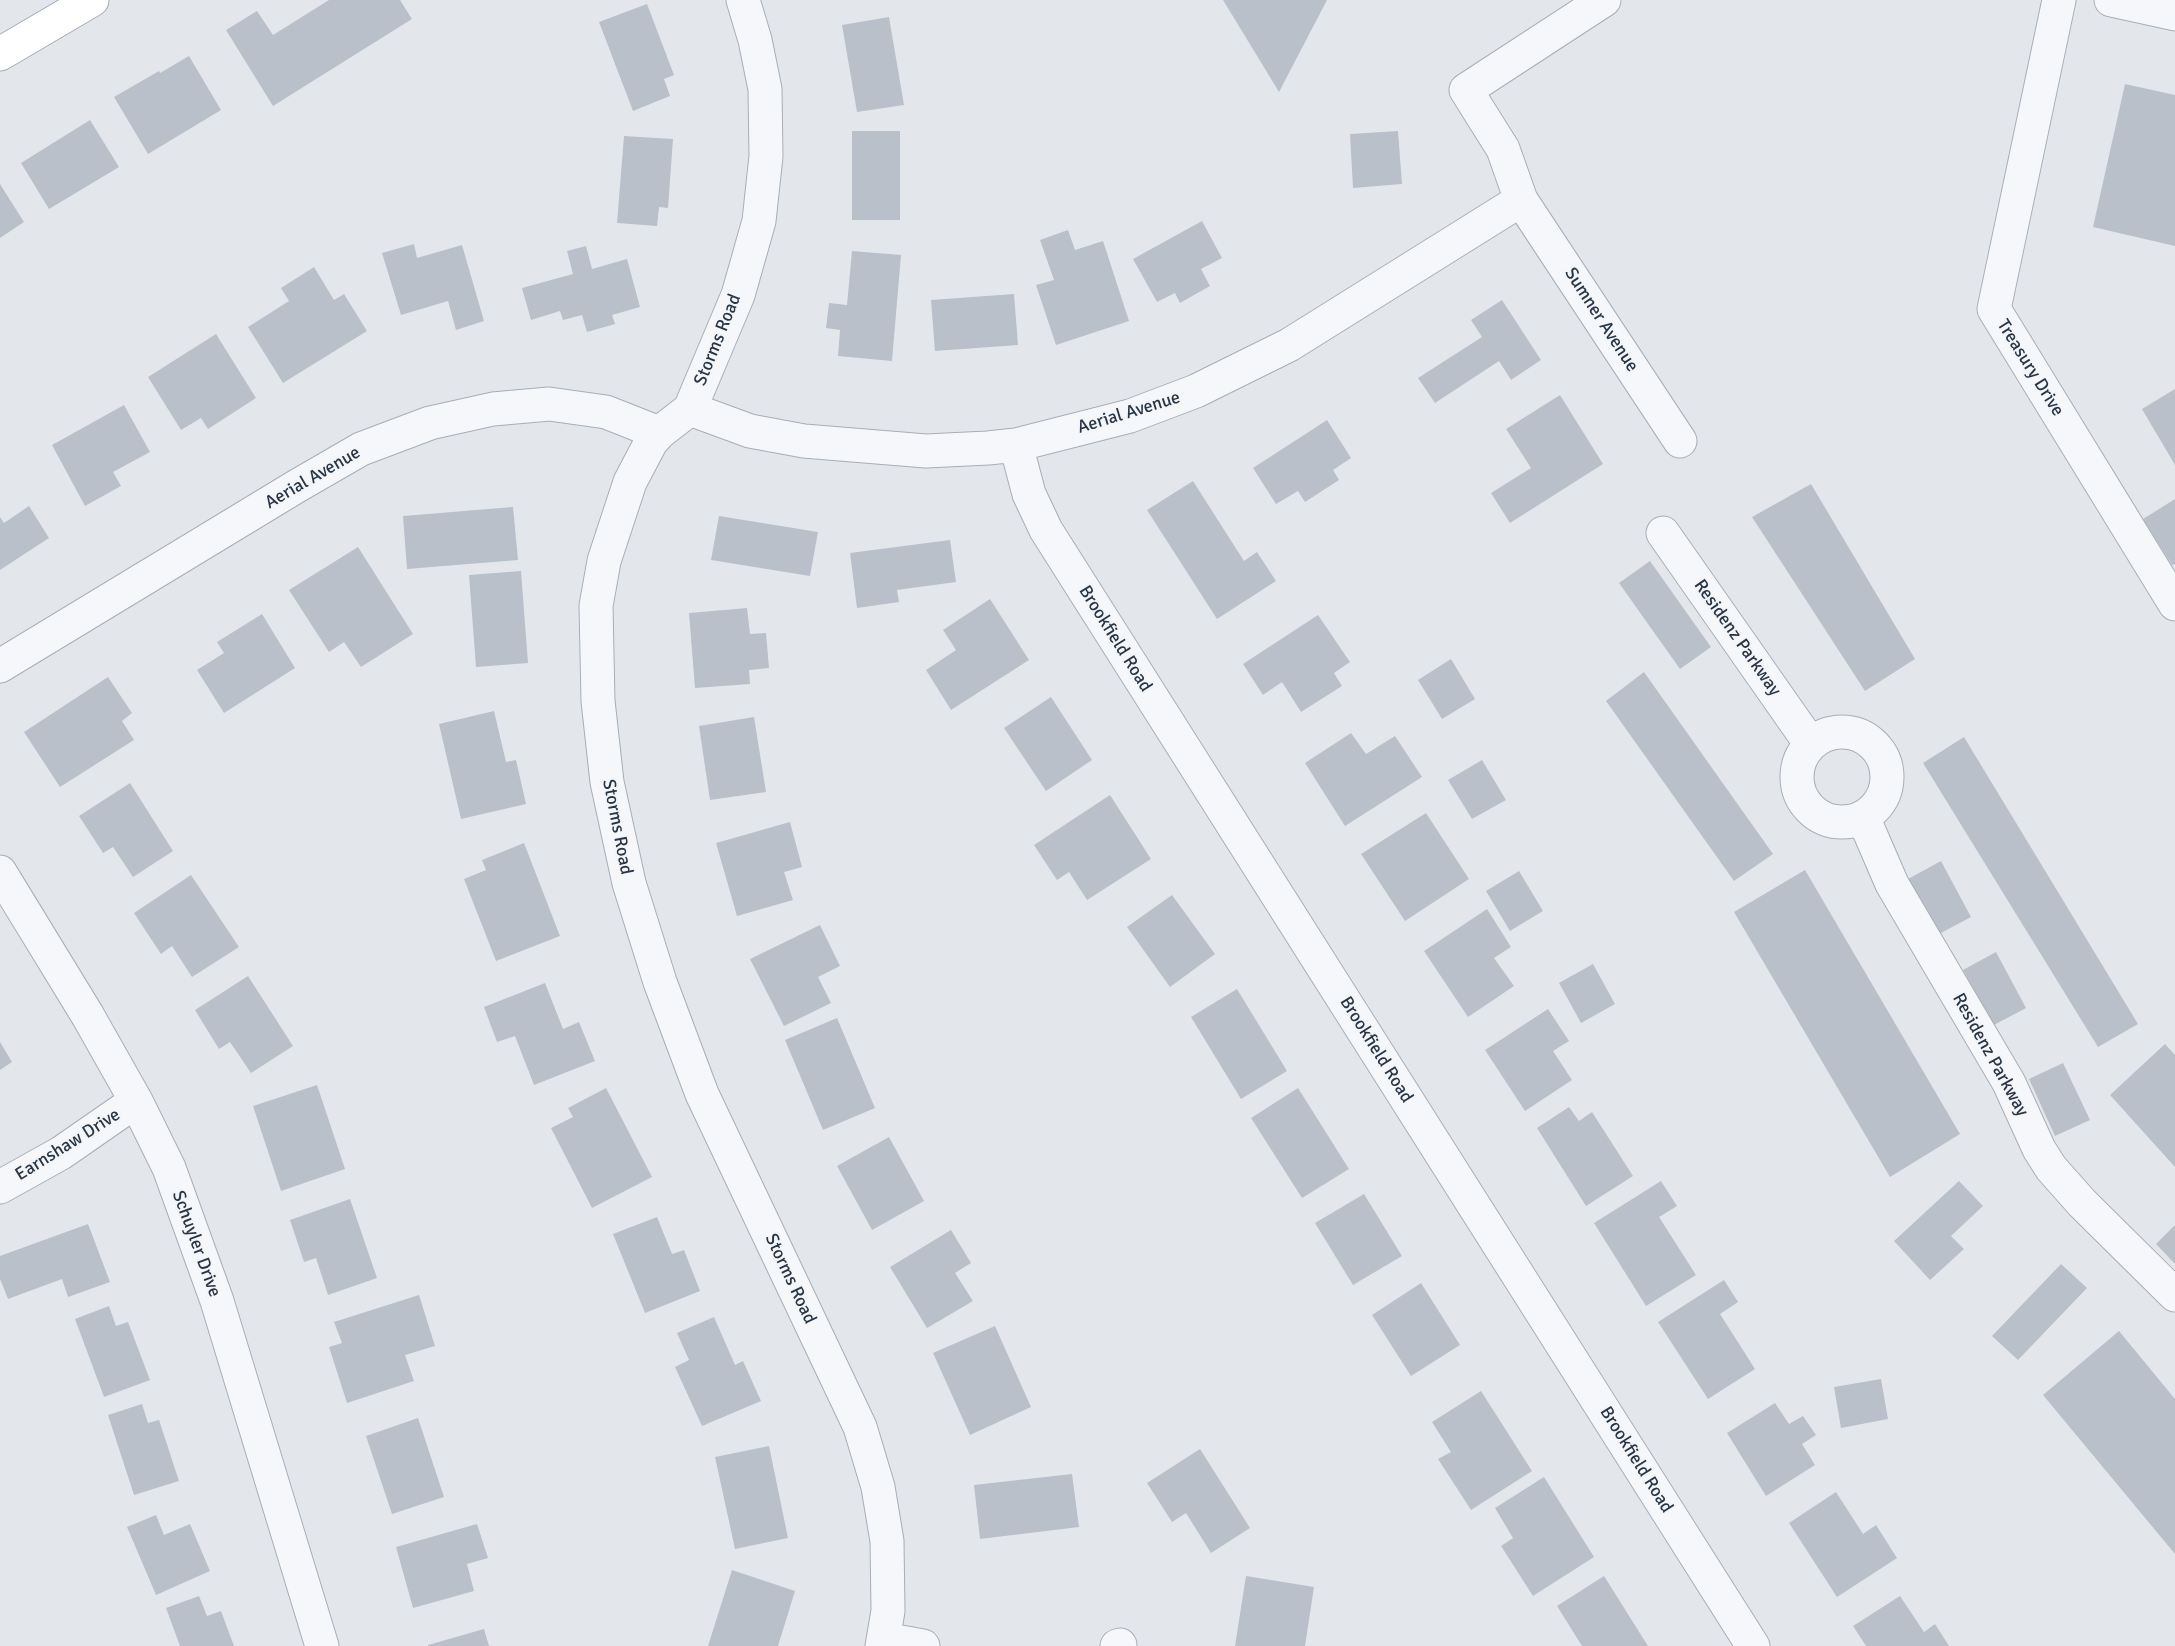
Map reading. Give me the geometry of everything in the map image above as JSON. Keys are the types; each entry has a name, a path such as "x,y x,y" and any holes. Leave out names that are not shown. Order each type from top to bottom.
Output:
{"main road":[{"path":"0,54 92,0"}],"street":[{"name":"Storms Road","path":"743,0 755,40 765,89 766,156 759,221 738,295 690,409 651,442 630,482 604,561 596,606 598,701 607,782 632,894 660,982 702,1094 860,1427 878,1486 886,1541 888,1611 883,1643"},
{"name":"Sumner Avenue","path":"1604,0 1466,90 1503,149 1521,200 1680,441"},
{"name":"Treasury Drive","path":"2059,0 1994,309 2175,604"},
{"path":"2111,0 2175,14"},
{"name":"Aerial Avenue","path":"690,409 750,431 804,441 926,451 1016,445 1130,417 1196,391 1309,334 1521,200"},
{"name":"Aerial Avenue","path":"0,666 334,465 361,450 430,423 494,409 549,404 606,412 659,433"},
{"name":"Brookfield Road","path":"1016,445 1029,494 1046,530 1753,1646"},
{"name":"Residenz Parkway","path":"1663,533 1810,743"},
{"path":"1839,731 1855,732 1869,739 1880,750 1886,764 1888,780 1885,795 1863,817 1835,822 1816,813 1801,797 1797,783 1797,769 1810,743 1839,731"},
{"name":"Residenz Parkway","path":"1863,817 1892,884 2009,1083 2039,1149 2051,1168 2082,1203 2175,1295"},
{"name":"Schuyler Drive","path":"0,872 136,1101 169,1168 217,1301 322,1646"},
{"name":"Earnshaw Drive","path":"0,1187 61,1153 136,1101"},
{"path":"883,1643 923,1646"}],"building":[{"path":"329,0 400,0 412,19 273,106 226,30 257,11 273,35"},
{"path":"1223,0 1327,0 1279,92"},
{"path":"647,4 674,75 664,79 670,96 633,111 599,22"},
{"path":"889,17 904,105 857,112 842,25"},
{"path":"189,56 221,110 148,154 114,97"},
{"path":"2125,84 2175,95 2175,246 2093,227"},
{"path":"90,120 119,167 49,209 21,163"},
{"path":"852,131 900,131 900,220 852,220"},
{"path":"1398,131 1402,184 1353,188 1350,134"},
{"path":"624,136 673,139 668,208 659,207 657,226 617,223"},
{"path":"0,184 24,222 0,238"},
{"path":"1202,221 1222,258 1201,269 1210,286 1180,303 1175,293 1157,302 1133,259"},
{"path":"1068,230 1075,250 1103,241 1129,321 1056,345 1036,285 1054,280 1040,240"},
{"path":"414,244 417,258 462,245 484,321 456,330 448,301 401,315 382,253"},
{"path":"586,246 592,269 627,259 640,307 612,315 615,324 587,332 582,315 563,320 560,311 531,320 522,288 573,274 567,251"},
{"path":"852,251 901,255 892,361 838,356 840,330 826,328 829,303 847,305"},
{"path":"314,267 334,300 344,294 367,331 283,383 248,327 289,301 281,288"},
{"path":"1014,294 1018,345 935,351 931,300"},
{"path":"1502,300 1541,360 1511,380 1499,361 1435,403 1418,378 1482,337 1471,320"},
{"path":"216,334 256,398 208,429 201,418 181,430 148,377"},
{"path":"2175,389 2175,465 2142,409"},
{"path":"1560,395 1603,464 1510,523 1491,493 1531,468 1506,429"},
{"path":"124,405 150,452 113,472 121,486 85,506 52,445"},
{"path":"1327,420 1351,458 1333,470 1339,480 1305,502 1298,491 1276,504 1253,468"},
{"path":"1193,481 1244,561 1257,552 1276,581 1217,619 1147,510"},
{"path":"1811,484 1915,659 1865,691 1752,517"},
{"path":"2175,499 2175,564 2172,565 2143,519"},
{"path":"29,506 49,538 0,570 0,517 4,523"},
{"path":"513,507 518,560 407,569 403,516"},
{"path":"719,516 818,532 810,576 711,560"},
{"path":"950,540 956,582 897,590 899,602 857,608 850,553"},
{"path":"358,547 413,634 361,667 344,642 329,652 289,590"},
{"path":"1650,561 1711,647 1680,669 1619,583"},
{"path":"521,571 528,663 476,667 469,575"},
{"path":"990,599 1029,660 951,710 926,670 956,650 943,630"},
{"path":"747,608 750,634 766,633 769,668 749,670 750,684 695,688 689,613"},
{"path":"262,614 295,668 224,713 197,670 224,653 217,642"},
{"path":"1318,615 1350,662 1334,673 1342,686 1301,712 1282,682 1263,695 1243,664"},
{"path":"1451,659 1475,699 1442,719 1418,680"},
{"path":"1644,672 1773,854 1734,881 1606,701"},
{"path":"108,677 132,713 122,721 134,740 60,787 24,732"},
{"path":"1051,697 1092,760 1046,791 1004,728"},
{"path":"494,711 506,762 516,760 526,804 461,819 439,724"},
{"path":"754,717 766,792 710,800 699,726"},
{"path":"1351,733 1366,754 1395,736 1422,777 1345,826 1305,763"},
{"path":"1964,737 2138,1024 2098,1047 1923,763"},
{"path":"1482,760 1506,800 1472,819 1448,780"},
{"path":"130,783 173,851 133,877 113,847 103,853 79,816"},
{"path":"1110,795 1151,859 1087,900 1069,872 1057,880 1034,845"},
{"path":"1426,813 1469,879 1405,921 1361,854"},
{"path":"790,822 802,867 784,872 793,900 737,916 716,843"},
{"path":"524,843 560,936 496,961 464,879 486,870 482,860"},
{"path":"1941,861 1971,917 1939,934 1908,879"},
{"path":"1805,870 1960,1134 1890,1177 1734,912"},
{"path":"1519,871 1543,911 1510,931 1486,891"},
{"path":"191,875 239,947 192,977 172,946 161,954 134,913"},
{"path":"1172,895 1215,954 1170,987 1127,927"},
{"path":"1487,909 1511,947 1494,958 1514,986 1468,1017 1424,951"},
{"path":"820,925 840,966 818,977 831,1003 784,1026 750,959"},
{"path":"1996,952 2026,1008 1994,1025 1963,970"},
{"path":"1593,964 1615,1004 1581,1023 1559,983"},
{"path":"248,976 293,1046 251,1073 230,1042 219,1049 195,1010"},
{"path":"545,983 563,1029 579,1022 595,1061 534,1085 515,1036 497,1042 484,1007"},
{"path":"1237,989 1287,1071 1241,1099 1191,1017"},
{"path":"1548,1009 1569,1041 1553,1051 1572,1080 1525,1111 1485,1050"},
{"path":"837,1018 875,1108 823,1130 785,1040"},
{"path":"0,1042 12,1062 0,1070"},
{"path":"2165,1044 2175,1055 2175,1167 2110,1095"},
{"path":"2063,1063 2090,1120 2055,1136 2029,1079"},
{"path":"317,1085 345,1169 281,1191 253,1106"},
{"path":"606,1088 652,1177 592,1208 551,1128 573,1117 568,1108"},
{"path":"1298,1088 1349,1169 1302,1198 1251,1118"},
{"path":"1569,1107 1579,1121 1592,1112 1633,1176 1586,1206 1537,1128"},
{"path":"889,1137 924,1201 872,1230 837,1166"},
{"path":"1661,1181 1677,1206 1659,1217 1696,1275 1646,1306 1594,1223"},
{"path":"1959,1181 1983,1206 1951,1236 1964,1249 1930,1280 1894,1241"},
{"path":"1364,1194 1402,1256 1353,1285 1315,1223"},
{"path":"350,1199 377,1278 328,1295 316,1258 304,1262 290,1220"},
{"path":"657,1217 672,1254 684,1250 700,1291 645,1313 613,1234"},
{"path":"88,1224 110,1282 68,1297 62,1279 8,1299 0,1279 0,1256"},
{"path":"2175,1225 2175,1264 2156,1244"},
{"path":"951,1230 971,1263 955,1273 973,1301 927,1328 890,1267"},
{"path":"2061,1264 2087,1288 2018,1360 1992,1336"},
{"path":"1724,1280 1738,1302 1720,1314 1755,1369 1708,1399 1658,1322"},
{"path":"1421,1283 1460,1345 1411,1376 1372,1315"},
{"path":"419,1295 435,1346 405,1355 414,1381 347,1403 329,1347 342,1343 334,1322"},
{"path":"109,1306 116,1326 128,1322 150,1380 104,1397 75,1319"},
{"path":"714,1317 735,1365 743,1361 761,1401 702,1426 675,1367 689,1360 677,1333"},
{"path":"995,1326 1031,1407 970,1435 933,1353"},
{"path":"2119,1331 2175,1399 2175,1554 2043,1395"},
{"path":"1881,1379 1888,1419 1841,1428 1834,1387"},
{"path":"1481,1391 1532,1471 1471,1510 1438,1459 1451,1452 1432,1422"},
{"path":"1775,1403 1789,1424 1803,1416 1816,1435 1802,1444 1815,1465 1766,1496 1727,1433"},
{"path":"142,1404 148,1423 159,1420 179,1481 134,1495 108,1415"},
{"path":"418,1418 444,1497 392,1514 366,1436"},
{"path":"769,1446 788,1538 735,1549 715,1457"},
{"path":"1200,1449 1250,1528 1211,1553 1186,1513 1172,1522 1147,1483"},
{"path":"1072,1474 1079,1527 980,1539 974,1485"},
{"path":"1544,1477 1594,1557 1533,1596 1501,1546 1513,1538 1495,1508"},
{"path":"1836,1492 1863,1534 1876,1525 1897,1558 1837,1597 1789,1523"},
{"path":"156,1515 164,1535 190,1524 210,1571 156,1595 127,1527"},
{"path":"477,1524 488,1558 467,1564 474,1591 413,1608 396,1547"},
{"path":"732,1570 795,1591 778,1646 708,1646"},
{"path":"1246,1576 1314,1587 1305,1646 1235,1646"},
{"path":"1604,1576 1648,1646 1582,1646 1557,1606"},
{"path":"199,1596 207,1616 221,1611 234,1646 180,1646 166,1608"},
{"path":"1900,1596 1924,1632 1935,1624 1949,1646 1866,1646 1853,1626"},
{"path":"484,1629 489,1646 428,1646 428,1645"}]}
